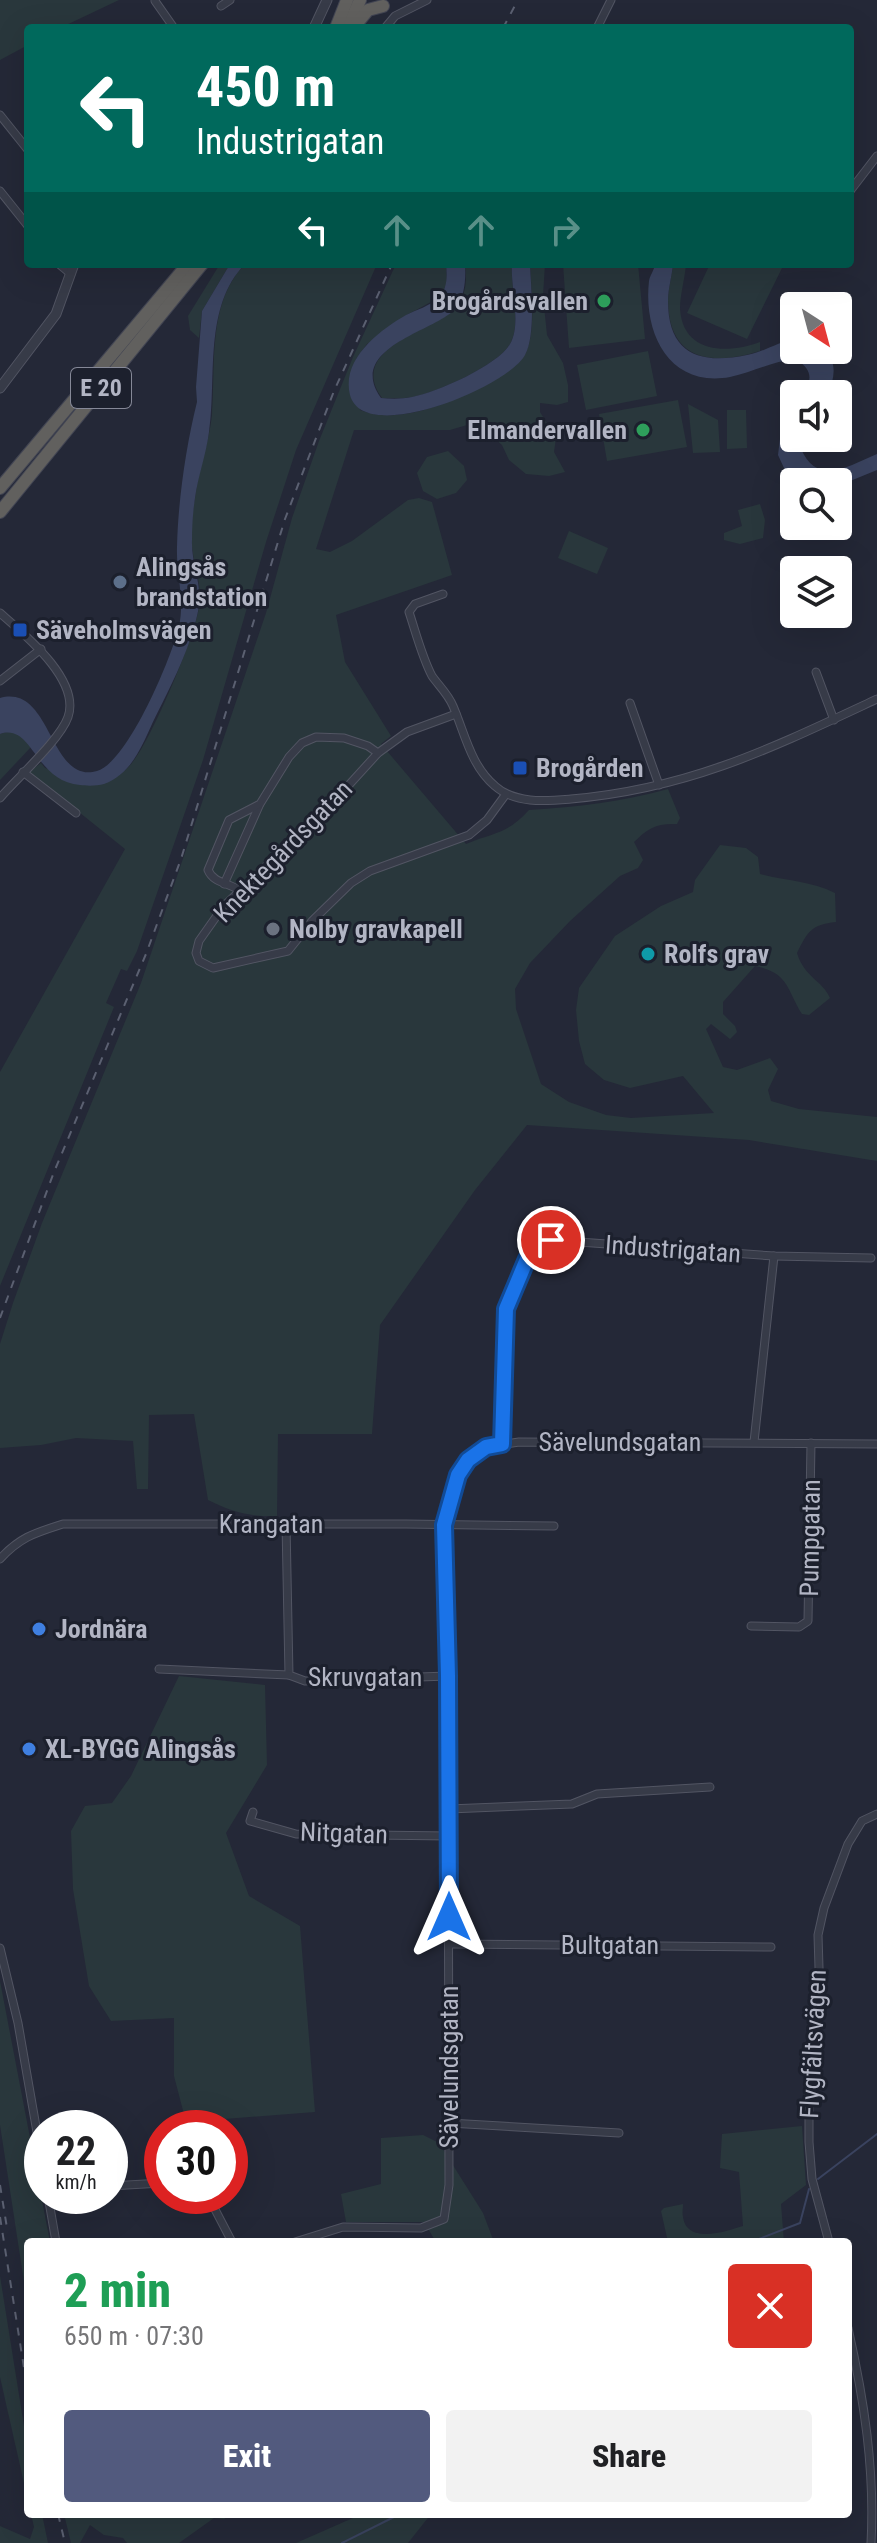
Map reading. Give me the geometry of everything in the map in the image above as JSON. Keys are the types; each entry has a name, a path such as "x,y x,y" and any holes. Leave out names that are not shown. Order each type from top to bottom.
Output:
{"highway":[{"path":"338,24 347,0"},
{"path":"352,24 360,0"},
{"path":"355,24 368,10 382,3 395,16"},
{"name":"E 20","path":"0,488 185,268"},
{"name":"E 20","path":"0,512 199,268"}],"street":[{"path":"221,6 230,0"},
{"path":"316,24 327,0"},
{"path":"388,24 395,16 427,0"},
{"path":"599,24 611,0"},
{"path":"155,1 171,24"},
{"path":"0,115 24,145"},
{"path":"854,186 877,156"},
{"path":"0,191 24,221"},
{"path":"0,388 56,314 72,269"},
{"path":"443,594 415,604 409,612 432,675 447,694 478,767 506,794 535,800 564,799 614,795 659,785 732,765 877,699"},
{"path":"0,613 41,649 51,663 67,694 68,716 57,734 0,798"},
{"path":"0,681 41,649"},
{"path":"816,672 834,720"},
{"path":"630,703 659,785"},
{"name":"Knektegårdsgatan","path":"456,714 407,732 378,753 337,798 223,907 199,941 196,953 199,961 213,968 288,951 312,921 351,883 370,871 469,835 487,820 506,794"},
{"path":"224,884 260,804 289,757 302,743 316,737 344,738 378,753"},
{"path":"23,772 76,813"},
{"path":"240,891 211,877 208,870 229,820 260,804"},
{"name":"Industrigatan","path":"502,1444 506,1309 527,1259 551,1240 774,1256 871,1258"},
{"name":"Industrigatan","path":"754,1442 774,1256"},
{"name":"Pumpgatan","path":"751,1626 799,1627 808,1621 811,1443"},
{"name":"Sävelundsgatan","path":"308,2238 343,2227 421,2228 444,2219 449,2185 449,1809 444,1525 458,1475 468,1460 486,1447 502,1444 877,1444"},
{"name":"Krangatan","path":"0,1559 14,1543 28,1535 63,1524 554,1526"},
{"name":"Skruvgatan","path":"286,1524 289,1675 305,1681 448,1676"},
{"path":"159,1669 289,1675"},
{"path":"449,1809 572,1804 597,1794 710,1787"},
{"name":"Nitgatan","path":"253,1812 250,1821 296,1834 449,1836"},
{"name":"Flygfältsvägen","path":"828,2238 812,2179 809,2142 809,2077 820,2001 818,1935 824,1908 848,1844 862,1821 877,1814"},
{"name":"Bultgatan","path":"449,1944 771,1947"},
{"path":"0,1948 18,2023 33,2110"},
{"path":"449,2123 619,2133"},
{"path":"51,2214 55,2238"},
{"path":"217,2214 230,2238"},
{"path":"852,2347 867,2436 871,2543"}],"shaded area":[{"path":"0,0 119,0 68,24 24,24 24,47 0,60"},
{"path":"218,268 228,268 202,311 199,338 190,330 188,316"},
{"path":"242,268 375,268 296,450 203,760 137,951 127,971 121,969 106,1003 114,1007 0,1286 0,1072 125,849 29,772 41,763 45,768 102,784 114,778 129,767 140,751 172,685 200,601 192,547 192,522 212,415 219,316 233,280"},
{"path":"394,268 446,268 447,283 440,297 405,316 367,344 356,359 360,410 393,415 448,402 507,371 524,356 531,337 530,268 545,268 543,296 547,335 563,363 568,402 557,405 540,403 540,412 556,438 554,452 565,472 549,476 526,474 509,460 502,445 485,430 467,425 450,430 354,430 316,549 330,552 352,541 408,500 419,498 432,502 452,575 336,615 345,662 391,736 381,744 466,844 507,829 529,810 599,803 668,789 680,818 677,824 653,827 634,842 643,860 638,868 620,876 570,921 530,963 515,989 516,1009 541,1084 569,1102 606,1115 631,1118 714,1113 683,1076 630,1088 604,1080 585,1064 576,1010 579,988 615,936 661,906 693,892 695,880 720,845 746,848 758,857 760,874 835,893 836,922 811,930 797,953 804,968 830,998 809,1015 802,1014 781,977 755,966 723,1002 723,1014 737,1032 730,1039 711,1024 706,1029 723,1067 737,1070 770,1058 778,1069 768,1090 771,1101 799,1109 877,1117 877,1161 749,1140 527,1125 475,1190 380,1325 372,1434 278,1434 277,1516 258,1516 233,1511 208,1500 194,1414 149,1415 148,1489 137,1489 133,1441 76,1438 0,1448 0,1344 42,1223 141,983 266,613 292,518 353,357"},
{"path":"465,268 512,268 515,326 510,344 493,361 451,384 413,397 382,398 374,383 374,369 380,358 403,339 454,308 464,291"},
{"name":"Brogårdsvallen","path":"563,268 638,268 645,339 569,348"},
{"path":"672,268 685,268 680,309 689,335 709,347 721,349 760,342 760,351 726,358 696,354 676,336 670,321 668,296"},
{"path":"708,268 782,268 747,339 687,313"},
{"path":"648,351 657,396 586,410 577,365"},
{"name":"Elmandervallen","path":"678,400 687,447 607,461 599,414"},
{"path":"688,404 718,420 720,452 693,453"},
{"path":"727,410 746,410 747,448 727,449"},
{"path":"448,451 464,466 467,480 456,493 437,499 423,491 417,473 427,457"},
{"path":"760,504 765,520 763,538 740,544 724,540 724,533 742,526 738,510"},
{"path":"569,531 608,548 597,574 558,558"},
{"path":"9,731 20,734 31,747 0,780 0,734"},
{"path":"179,1676 265,1685 267,1765 226,1833 249,1896 300,1926 315,2112 248,2117 248,2110 183,2110 174,2076 174,2018 111,2021 89,1986 73,1889 71,1831 85,1806 112,1803 131,1776"},
{"path":"0,1981 25,2110 24,2214 45,2214 49,2238 24,2238 24,2282 0,2125"},
{"path":"802,2126 806,2185 781,2204 784,2238 667,2238 661,2211 683,2204 686,2226 692,2231 708,2234 743,2226 739,2172 720,2168 722,2134"},
{"path":"423,2135 439,2143 483,2213 492,2238 434,2238 424,2222 346,2222 341,2194 381,2184 381,2138"},
{"path":"0,2276 24,2426 24,2483 0,2377"},
{"path":"32,2518 43,2518 48,2543 0,2543 0,2526 30,2539 34,2527"},
{"path":"65,2518 214,2518 179,2543 127,2543 123,2538 104,2535 90,2525 80,2543 71,2543"},
{"path":"353,2518 428,2518 408,2543 296,2543"}],"water":[{"path":"228,268 242,268 232,281 217,322 209,432 193,513 192,548 200,598 191,637 144,742 128,767 113,780 101,785 65,781 53,774 20,737 11,733 0,734 0,698 17,697 30,705 69,763 81,771 97,771 109,763 122,749 147,707 168,660 181,616 178,529 183,474 197,402 202,311"},
{"path":"446,268 465,268 460,301 442,319 383,354 374,367 373,381 381,398 408,398 436,390 466,377 503,352 510,344 515,326 512,268 530,268 532,323 525,355 513,368 492,382 436,406 407,414 381,415 361,410 350,395 349,382 357,358 374,337 438,298 447,278"},
{"path":"654,268 672,268 668,296 669,319 681,344 690,352 730,358 753,354 780,343 780,362 730,377 709,378 691,374 676,365 656,338 648,301"},
{"path":"802,364 833,364 833,380 809,380"},
{"path":"780,439 780,452 803,452 816,468 784,468 778,455"},
{"path":"877,454 877,470 852,480 852,468 845,468"}],"waterway":[{"path":"818,2179 877,2134"},
{"path":"761,2238 800,2223 809,2189"},
{"path":"342,2543 392,2518"}],"railway":[{"path":"505,24 518,0"},
{"path":"0,1318 54,1172 146,954 181,859 285,519 334,391 390,268"},
{"path":"0,2185 7,2228"},
{"path":"0,2217 24,2368"},
{"path":"59,2518 65,2543"}],"place":[{"name":"Brogårdsvallen","path":"604,301"},
{"name":"Elmandervallen","path":"643,430"},
{"name":"Alingsås brandstation","path":"120,582"},
{"name":"Säveholmsvägen","path":"20,630"},
{"name":"Brogården","path":"520,768"},
{"name":"Nolby gravkapell","path":"273,929"},
{"name":"Rolfs grav","path":"648,954"},
{"name":"Jordnära","path":"39,1629"},
{"name":"XL-BYGG Alingsås","path":"29,1749"}],"route":[{"path":"449,1917 444,1525 458,1475 468,1460 486,1447 502,1444 506,1309 527,1259 551,1240"}]}
